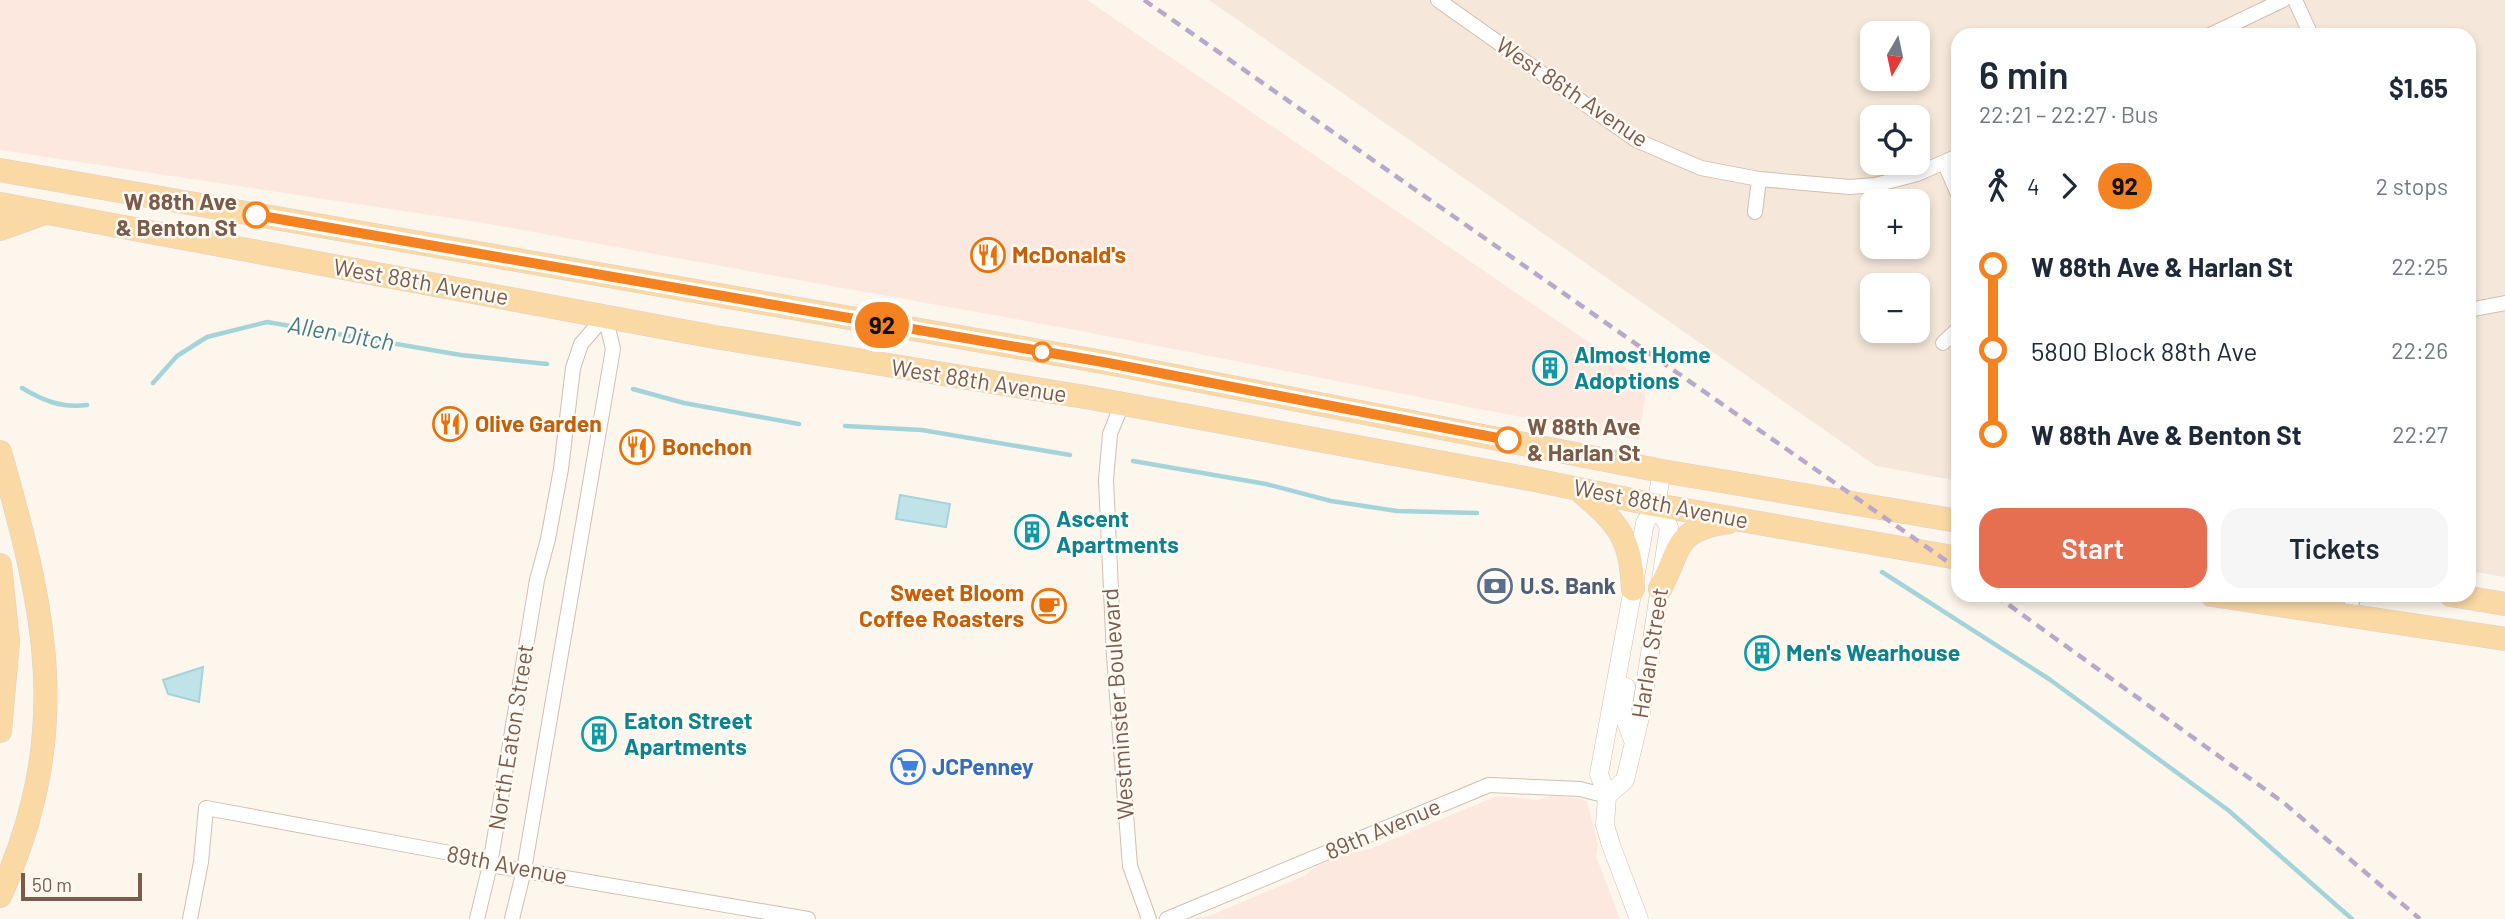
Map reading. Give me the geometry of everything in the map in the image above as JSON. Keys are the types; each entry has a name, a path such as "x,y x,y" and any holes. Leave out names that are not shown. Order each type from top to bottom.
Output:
{"main road":[{"name":"West 88th Avenue","path":"0,170 1103,362 1662,471 1951,520"},
{"name":"West 88th Avenue","path":"0,204 809,354 1122,404 1656,505 1951,557"},
{"path":"0,229 45,212"},
{"path":"0,452 37,594 46,690 44,731 34,797 21,845 0,896"},
{"path":"1577,488 1617,524 1631,557 1633,589"},
{"path":"1660,589 1680,541 1704,526 1742,520"},
{"path":"0,565 8,642 0,731"},
{"path":"2476,599 2505,604"},
{"path":"2309,602 2351,605 2505,639"}],"street":[{"name":"West 86th Avenue","path":"1438,0 1636,140 1701,168 1759,179 1850,187 1895,180 1951,159"},
{"path":"2225,28 2283,0"},
{"path":"2295,0 2308,28"},
{"path":"1944,162 1951,178"},
{"path":"1755,212 1759,179"},
{"path":"2476,309 2505,303"},
{"name":"North Eaton Street","path":"477,919 490,864 537,580 561,469 573,368 581,344 605,316"},
{"name":"North Eaton Street","path":"512,919 524,870 613,349 605,316"},
{"path":"1943,343 1951,336"},
{"name":"Westminster Boulevard","path":"1122,404 1110,434 1106,480 1114,656 1130,866 1149,919"},
{"name":"Harlan Street","path":"1639,919 1605,825 1607,796 1599,774 1645,523 1656,505 1662,471"},
{"name":"Harlan Street","path":"1607,796 1625,780 1634,743 1660,589 1669,527 1656,505"},
{"path":"1627,618 1631,657 1622,711 1634,743"},
{"name":"89th Avenue","path":"1167,919 1489,785 1580,789 1607,796"},
{"name":"89th Avenue","path":"190,919 201,862 206,808 461,855 490,864 808,919"}],"shaded area":[{"path":"0,0 1087,0 1647,382 1639,440 1081,331 483,223 0,150"},
{"path":"1209,0 2505,0 2505,577 2476,572 2476,28 1951,28 1951,480 1876,466"},
{"path":"1497,796 1538,800 1550,796 1587,801 1598,845 1596,856 1620,919 1188,919 1209,916 1306,875 1315,867 1342,855 1370,849"}],"water":[{"path":"900,495 950,504 946,527 896,519"},
{"path":"203,667 199,702 168,694 163,680"}],"waterway":[{"name":"Allen Ditch","path":"153,383 177,356 207,337 267,322 461,355 547,364"},
{"name":"Allen Ditch","path":"22,388 53,402 87,405"},
{"path":"633,389 684,403 799,424"},
{"path":"845,426 922,430 1070,455"},
{"path":"1133,461 1266,484 1331,501 1397,511 1477,513"},
{"path":"1882,572 2049,679 2228,810 2352,919"}],"railway":[{"path":"1144,0 1951,564"},
{"path":"2005,602 2284,803 2420,919"}],"bus line":[{"name":"92","path":"256,215 1103,362 1508,440"}],"place":[{"name":"W 88th Ave & Benton St","path":"256,215"},
{"name":"McDonald's","path":"988,255"},
{"name":"Almost Home Adoptions","path":"1550,368"},
{"name":"Olive Garden","path":"450,424"},
{"name":"W 88th Ave & Harlan St","path":"1508,440"},
{"name":"Bonchon","path":"637,447"},
{"name":"Ascent Apartments","path":"1032,532"},
{"name":"U.S. Bank","path":"1495,586"},
{"name":"Sweet Bloom Coffee Roasters","path":"1049,606"},
{"name":"Men's Wearhouse","path":"1762,653"},
{"name":"Eaton Street Apartments","path":"599,734"},
{"name":"JCPenney","path":"908,767"}]}
